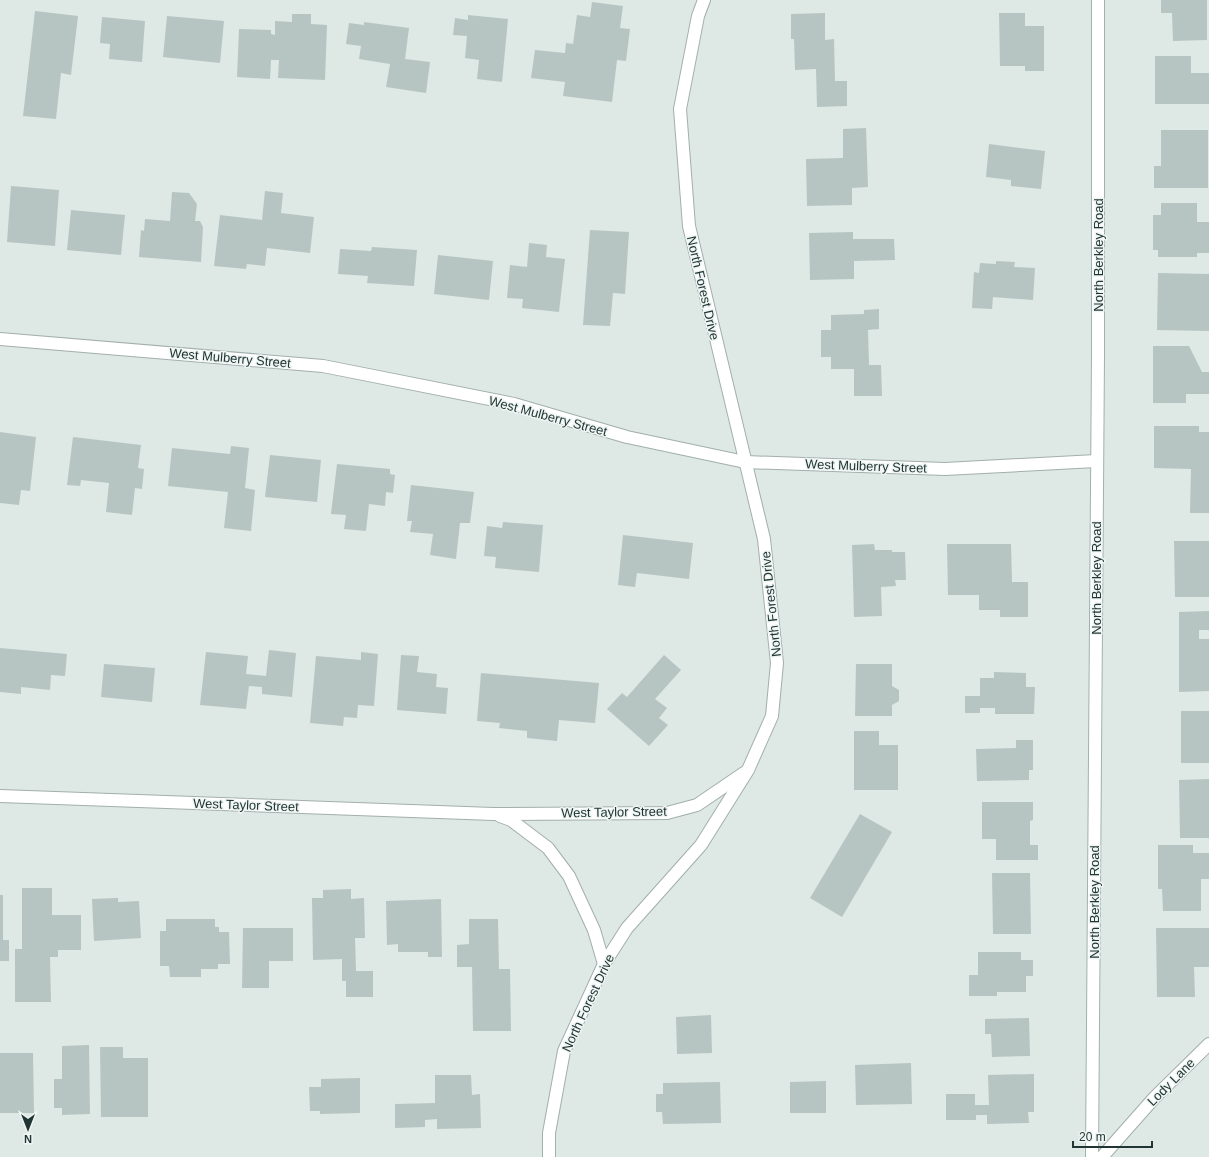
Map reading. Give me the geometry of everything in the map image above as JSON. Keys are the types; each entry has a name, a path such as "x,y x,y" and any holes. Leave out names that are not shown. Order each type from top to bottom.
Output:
{"street":[{"name":"North Berkley Road","path":"1092,1157 1098,0"},
{"name":"North Forest Drive","path":"549,1157 549,1133 564,1051 604,964 627,928 701,845 748,770 772,716 777,663 764,539 689,226 680,109 698,16 703,1"},
{"name":"West Mulberry Street","path":"0,339 322,366 514,404 627,437 745,462 945,469 1096,460"},
{"name":"West Taylor Street","path":"0,796 493,814 667,813 697,805 748,770"},
{"name":"West Taylor Street","path":"493,814 511,820 548,848 568,876 594,930 604,964"},
{"name":"Lody Lane","path":"1102,1157 1155,1098 1209,1044"}],"building":[{"path":"1161,0 1207,0 1207,40 1173,41 1172,13 1161,13"},
{"path":"592,2 623,6 620,28 630,29 626,61 617,60 612,102 563,96 565,82 531,78 535,50 565,53 566,43 573,44 577,15 590,17"},
{"path":"35,11 78,16 71,75 61,73 56,119 23,116"},
{"path":"825,13 825,40 834,39 835,81 847,81 847,106 817,107 816,69 795,70 794,39 791,39 791,14"},
{"path":"999,13 1025,13 1025,26 1044,26 1044,71 1025,71 1025,66 1000,66"},
{"path":"292,14 311,14 311,24 327,25 325,80 278,78 279,60 271,60 270,79 237,77 239,29 271,30 271,34 275,35 275,21 292,22"},
{"path":"468,15 508,19 502,82 477,79 479,60 465,58 467,36 453,35 455,18 468,20"},
{"path":"167,16 224,21 220,63 163,57"},
{"path":"102,17 145,21 142,62 109,59 110,44 100,43"},
{"path":"364,22 409,28 405,59 430,62 426,93 386,87 390,64 359,59 361,46 346,44 349,23 364,25"},
{"path":"1155,56 1191,56 1191,73 1209,73 1209,104 1155,104"},
{"path":"866,128 868,187 852,188 852,205 807,206 806,159 843,158 843,129"},
{"path":"1161,130 1208,130 1208,188 1154,188 1154,166 1161,166"},
{"path":"989,144 1045,151 1041,189 1011,186 1011,180 986,177"},
{"path":"11,186 59,190 55,246 7,242"},
{"path":"265,191 283,193 281,213 314,217 310,253 267,248 265,266 247,264 246,269 214,266 220,215 262,220"},
{"path":"172,192 189,193 197,204 195,221 200,221 203,227 201,262 139,257 141,230 144,231 145,219 170,221"},
{"path":"1161,203 1197,203 1197,222 1209,222 1209,253 1197,253 1197,257 1158,257 1158,250 1153,250 1153,215 1161,215"},
{"path":"71,210 125,215 121,255 67,250"},
{"path":"590,230 629,232 625,294 613,293 610,326 583,325"},
{"path":"853,232 853,239 894,239 895,260 854,261 854,279 810,280 809,233"},
{"path":"529,243 547,245 546,257 565,259 559,312 522,308 523,299 507,298 510,265 527,267"},
{"path":"372,247 417,250 414,286 367,283 368,276 338,274 340,249 371,251"},
{"path":"438,255 493,261 489,300 434,294"},
{"path":"996,261 1015,262 1014,267 1035,268 1033,300 993,297 992,309 972,308 974,272 979,273 980,263 996,264"},
{"path":"1158,273 1209,274 1209,331 1157,330"},
{"path":"879,309 879,329 868,330 869,365 881,365 882,396 854,396 854,369 831,369 831,357 821,357 821,330 831,330 831,315 864,314 864,310"},
{"path":"1153,346 1189,346 1202,372 1209,372 1209,394 1186,394 1186,403 1153,403"},
{"path":"1154,426 1199,426 1199,432 1209,432 1209,513 1190,513 1191,469 1154,468"},
{"path":"0,432 36,437 30,491 21,490 19,505 0,503"},
{"path":"73,437 141,445 138,468 144,469 142,489 135,488 132,515 106,512 109,483 81,480 80,486 67,485"},
{"path":"231,446 249,448 245,488 255,490 251,531 224,528 228,492 168,486 172,448 230,454"},
{"path":"270,455 321,460 317,502 265,497"},
{"path":"337,464 390,469 390,474 395,475 393,493 386,492 385,506 369,504 366,531 344,529 346,515 331,514"},
{"path":"411,485 474,492 470,523 460,523 456,559 430,555 433,534 410,532 412,521 407,521"},
{"path":"503,522 543,525 539,572 495,568 496,557 484,556 487,526 502,528"},
{"path":"623,535 693,543 689,579 637,573 635,587 618,585"},
{"path":"1174,541 1209,541 1209,597 1175,597"},
{"path":"874,544 875,550 905,552 906,580 895,580 896,586 881,587 882,616 854,617 852,545"},
{"path":"947,544 1011,544 1012,582 1028,582 1028,617 1000,617 1000,610 979,610 979,595 948,595"},
{"path":"1209,611 1209,630 1199,630 1199,639 1209,639 1209,691 1179,692 1179,612"},
{"path":"0,648 67,654 65,676 51,675 50,690 21,687 21,694 0,692"},
{"path":"269,650 296,653 292,697 262,694 262,687 249,686 246,709 200,705 206,652 248,656 246,674 266,676"},
{"path":"361,652 378,654 374,706 358,705 357,718 344,717 343,726 310,723 316,656 361,660"},
{"path":"401,655 419,656 417,672 437,674 436,687 448,688 446,714 397,710"},
{"path":"664,655 681,670 655,699 667,708 659,718 668,725 649,746 607,709 622,693 627,697"},
{"path":"104,664 155,668 152,702 101,697"},
{"path":"856,664 892,664 892,686 899,690 899,701 892,705 892,716 855,716"},
{"path":"994,672 1026,673 1026,687 1035,687 1034,714 995,714 995,708 980,708 980,713 965,713 965,696 980,696 980,678 994,678"},
{"path":"481,673 599,683 595,723 559,720 557,741 527,738 527,731 499,728 500,723 477,721"},
{"path":"1181,711 1209,711 1209,763 1181,763"},
{"path":"854,731 879,731 879,745 898,745 898,790 854,790"},
{"path":"1016,740 1033,740 1033,770 1029,770 1029,780 977,781 976,749 1016,748"},
{"path":"1209,779 1209,838 1180,838 1179,780"},
{"path":"982,802 1033,802 1033,820 1030,821 1030,845 1038,845 1038,860 996,860 996,839 982,839"},
{"path":"860,814 892,832 842,917 810,898"},
{"path":"1158,845 1193,845 1193,853 1209,853 1209,879 1201,879 1201,911 1163,911 1162,889 1158,889"},
{"path":"992,873 1030,873 1031,934 993,934"},
{"path":"22,888 52,888 52,915 81,915 81,950 58,950 58,957 50,957 51,1002 15,1002 15,949 22,949"},
{"path":"351,889 351,899 364,898 365,938 355,938 356,971 373,971 373,997 346,997 346,981 342,981 342,959 313,960 312,898 323,898 323,890"},
{"path":"0,895 3,895 3,940 9,940 9,961 0,961"},
{"path":"118,898 118,902 139,901 141,938 94,941 92,899"},
{"path":"441,899 442,957 428,957 428,952 398,952 398,944 387,945 386,901"},
{"path":"166,919 215,919 215,927 219,927 219,932 229,932 230,964 218,964 218,969 201,969 201,977 170,977 169,966 160,966 160,931 166,931"},
{"path":"469,919 498,919 499,969 510,969 511,1031 473,1031 472,967 457,967 457,945 469,944"},
{"path":"243,928 293,928 293,961 269,961 269,988 242,988"},
{"path":"1156,928 1209,928 1209,967 1194,967 1195,997 1157,997"},
{"path":"978,952 1021,952 1021,960 1033,960 1033,976 1026,976 1026,992 997,992 997,996 969,996 969,975 978,975"},
{"path":"711,1015 712,1053 677,1054 676,1017"},
{"path":"1029,1018 1030,1056 992,1057 991,1034 985,1034 985,1019"},
{"path":"89,1045 90,1114 62,1115 62,1108 54,1108 54,1079 62,1079 62,1046"},
{"path":"100,1047 123,1047 123,1058 148,1058 148,1117 101,1117"},
{"path":"0,1053 33,1053 34,1113 0,1113"},
{"path":"911,1063 912,1104 856,1105 855,1065"},
{"path":"1034,1074 1034,1112 1028,1112 1029,1123 987,1124 987,1115 976,1115 976,1120 946,1120 946,1094 975,1094 975,1105 989,1105 988,1075"},
{"path":"435,1075 471,1075 472,1095 480,1094 481,1128 437,1129 437,1119 425,1120 425,1127 395,1128 395,1104 435,1103"},
{"path":"360,1078 360,1113 320,1114 320,1111 310,1111 309,1087 321,1087 321,1079"},
{"path":"826,1081 826,1113 790,1113 790,1082"},
{"path":"720,1082 721,1123 663,1124 662,1112 656,1112 656,1094 663,1094 663,1083"}]}
